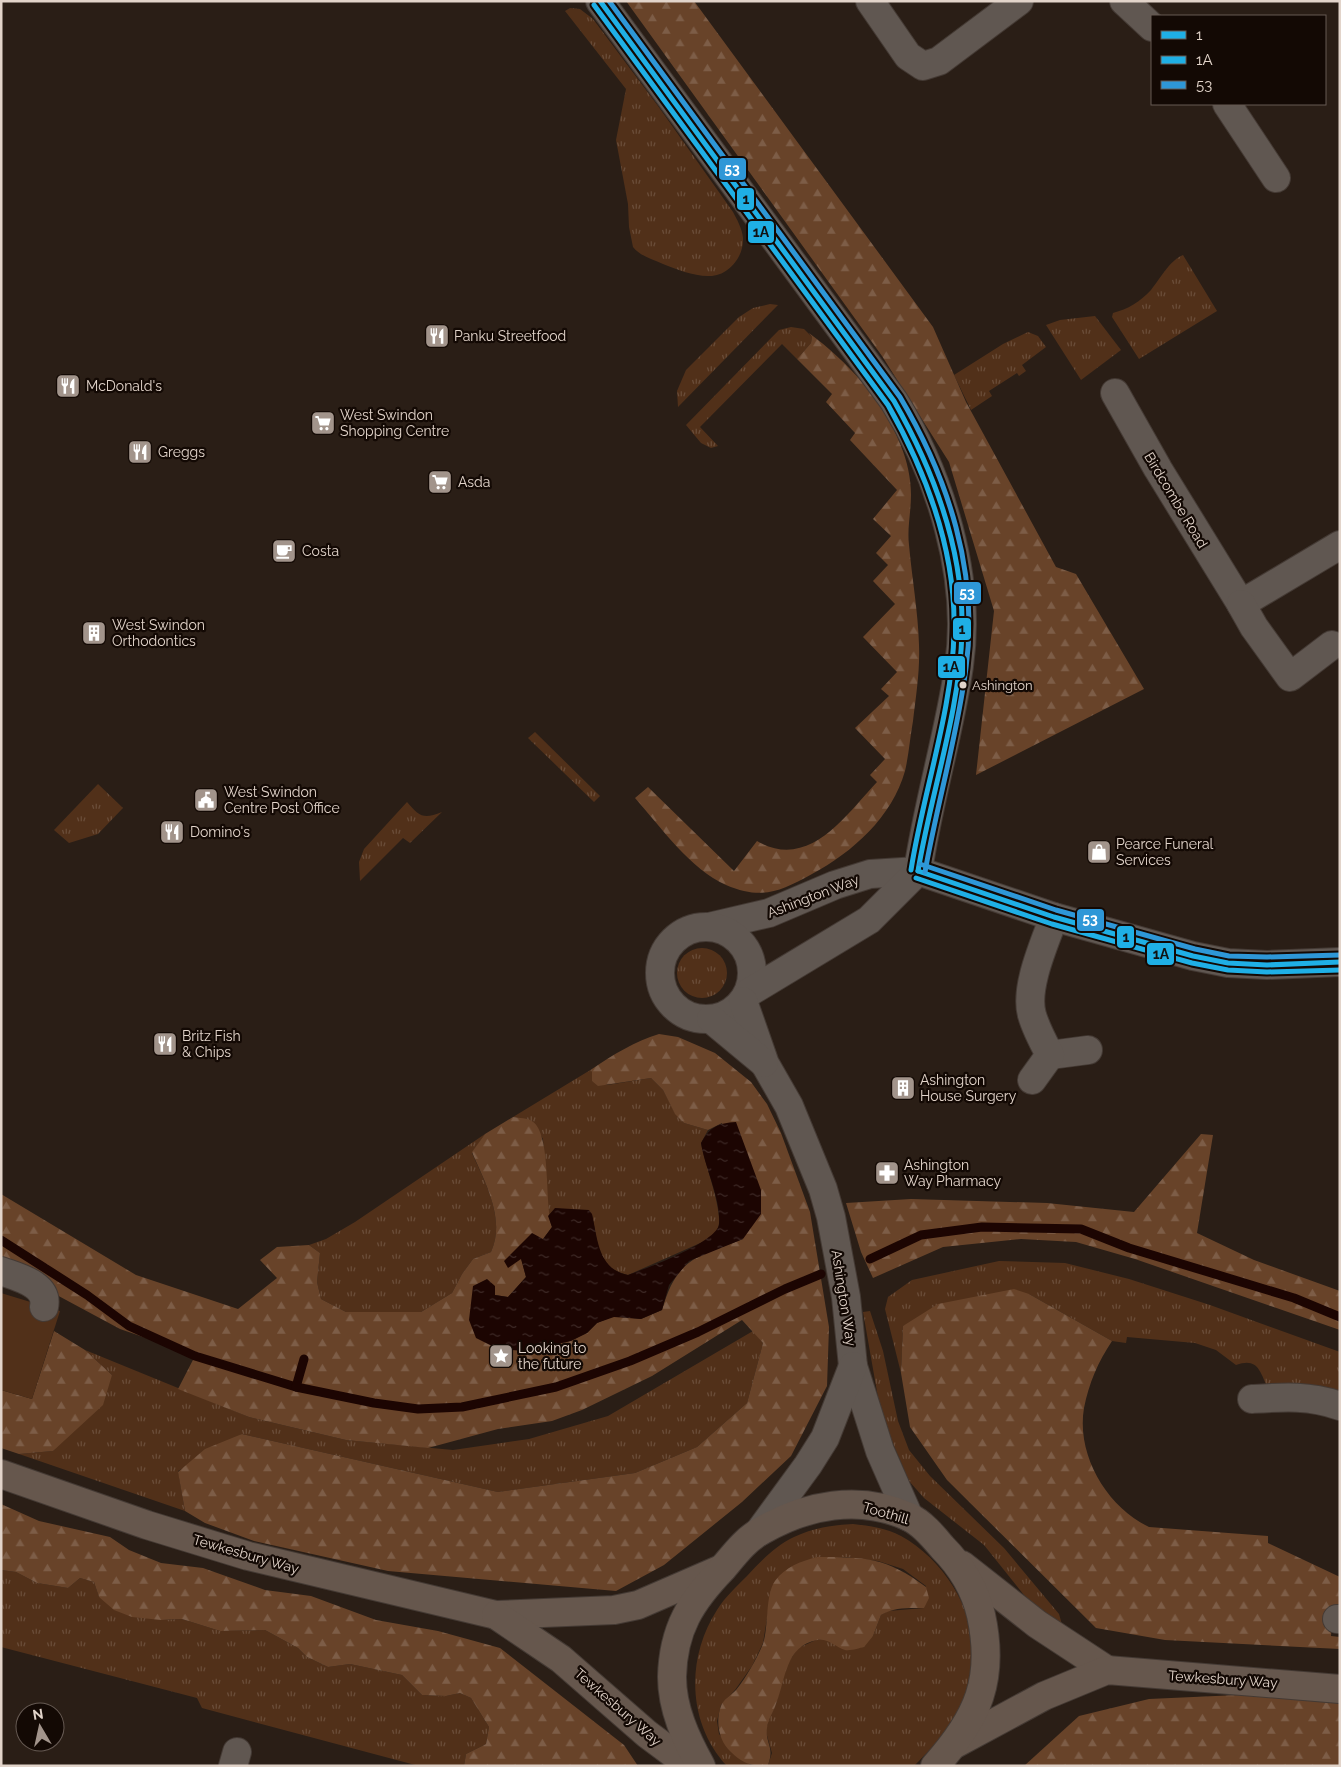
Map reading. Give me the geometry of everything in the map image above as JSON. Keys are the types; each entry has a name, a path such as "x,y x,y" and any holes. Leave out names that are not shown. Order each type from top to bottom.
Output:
{"main road":[{"name":"Tewkesbury Way","path":"1,1474 147,1525 248,1556 496,1615 614,1610 638,1605 721,1569"},
{"name":"Toothill","path":"701,1766 675,1707 672,1677 673,1658 677,1640 693,1602 704,1586 759,1532 808,1510 828,1505 872,1506 909,1517 920,1524 951,1556 968,1581 978,1605 986,1644 987,1670 980,1699 954,1745 935,1766"},
{"name":"Tewkesbury Way","path":"951,1556 1037,1624 1107,1670"},
{"name":"Tewkesbury Way","path":"496,1615 561,1658 647,1734 690,1766"},
{"name":"Tewkesbury Way","path":"954,1745 1044,1696 1107,1670 1340,1688"}],"street":[{"path":"600,1 894,401 921,450 940,498 952,542 960,590 960,664 944,748 924,831 918,871 869,920 745,997 729,1013 711,1019 694,1018 672,1006 660,983 659,970 662,958 669,945 680,934 694,928 709,927 724,931 736,939 746,950 751,965 752,974 745,997"},
{"path":"870,1 908,56 923,66 939,61 1019,1"},
{"path":"1124,1 1151,26"},
{"path":"1228,105 1276,178"},
{"name":"Birdcombe Road","path":"1115,393 1158,470 1241,604 1290,677 1332,645"},
{"path":"1241,604 1340,545"},
{"path":"918,871 1054,917 1152,945 1228,963 1267,966 1340,962"},
{"name":"Ashington Way","path":"709,927 769,913 835,885 870,874 918,871"},
{"path":"1050,1055 1031,1014 1030,998 1036,972 1054,917"},
{"name":"Ashington Way","path":"745,997 765,1064 789,1106 808,1149 831,1217 849,1311 853,1366 880,1451 909,1517"},
{"name":"Ashington Way","path":"711,1019 765,1064"},
{"path":"1032,1080 1050,1055 1088,1050"},
{"path":"1,1271 37,1286 44,1297 44,1307"},
{"name":"Ashington Way","path":"759,1532 808,1465 825,1438 853,1366"},
{"path":"1252,1399 1302,1397 1320,1399 1340,1406"}],"green space":[{"path":"626,1 694,1 933,327 966,402 1056,567 1076,574 1144,689 976,775 994,611 949,462 882,356"},
{"path":"570,8 580,9 593,19 658,106 733,212 742,231 743,245 738,259 722,273 708,276 685,272 646,257 633,247 629,227 628,204 616,140 626,89 565,11"},
{"path":"1183,255 1217,311 1139,359 1112,317 1113,313 1129,307 1143,298 1169,266"},
{"path":"770,304 778,305 678,407 677,391 686,370 739,317 753,308"},
{"path":"1095,316 1121,350 1081,380 1046,325 1060,320"},
{"path":"791,327 804,329 812,337 811,343 797,359 782,344 700,427 718,446 711,448 701,443 686,425 779,330"},
{"path":"1028,332 1038,336 1046,347 1022,365 1026,371 1019,376 1017,373 989,391 992,396 971,410 954,375 1003,344"},
{"path":"809,333 837,356 863,383 894,429 905,458 911,489 909,539 918,633 917,683 905,771 899,788 881,818 856,844 827,865 790,885 770,892 760,893 739,890 726,885 701,869 688,858 635,798 648,787 734,871 757,841 776,848 793,849 825,836 839,824 877,782 870,775 885,759 855,728 889,696 881,689 897,672 863,637 895,604 873,581 888,565 876,553 891,536 873,519 897,490 850,440 855,433 826,402 832,394 797,359 811,343 812,337"},
{"path":"535,732 600,796 594,802 528,738"},
{"path":"98,784 123,808 98,834 69,843 54,830"},
{"path":"407,802 415,811 422,815 430,816 442,812 410,843 403,838 360,881 359,862 364,849"},
{"path":"697,948 707,948 720,955 727,968 727,978 720,991 707,998 697,998 688,994 681,987 677,978 677,968 681,959 688,952"},
{"path":"659,1034 678,1037 715,1053 751,1082 767,1104 781,1133 810,1212 829,1327 827,1386 791,1456 742,1502 664,1565 616,1591 388,1571 254,1541 205,1523 185,1511 178,1472 205,1449 242,1434 498,1492 635,1473 697,1447 747,1403 763,1343 742,1320 652,1376 582,1410 552,1421 498,1429 428,1448 346,1440 249,1417 178,1389 195,1356 210,1360 120,1329 1,1265 1,1194 136,1275 238,1309 277,1278 260,1260 277,1247 309,1245 320,1253 317,1282 321,1299 346,1312 421,1312 452,1293 473,1259 491,1252 495,1240 495,1214 488,1189 472,1152 485,1134 513,1117 532,1121 538,1128 545,1154 552,1227 543,1239 521,1258 526,1277 508,1297 495,1295 473,1286 548,1346 570,1341 587,1333 597,1323 614,1316 641,1319 662,1310 674,1280 690,1262 713,1250 743,1239 722,1123 708,1130 684,1123 675,1114 663,1090 651,1078 598,1086 592,1081 592,1069 633,1044"},
{"path":"592,1069 592,1081 607,1085 651,1078 663,1090 675,1113 684,1123 708,1130 701,1143 718,1211 719,1221 717,1230 707,1240 628,1275 610,1266 604,1260 600,1252 592,1215 556,1208 548,1216 543,1139 532,1121 513,1117"},
{"path":"485,1134 472,1153 492,1201 496,1227 495,1240 491,1252 473,1259 452,1293 421,1312 346,1312 321,1299 317,1282 320,1253 309,1245 326,1239 355,1222"},
{"path":"1201,1134 1213,1135 1197,1233 1254,1260 1340,1291 1340,1330 1135,1259 1076,1242 1021,1239 943,1247 873,1278 861,1252 846,1203 911,1199 1047,1203 1134,1212"},
{"path":"999,1261 1065,1263 1129,1279 1210,1305 1340,1352 1340,1394 1267,1386 1260,1371 1254,1364 1243,1363 1236,1365 1216,1350 1195,1343 1127,1337 1126,1343 1112,1341 1029,1294 903,1326 901,1373 885,1309 888,1297 912,1280"},
{"path":"1014,1289 1029,1294 1112,1341 1091,1381 1084,1408 1083,1426 1085,1444 1090,1461 1098,1478 1120,1507 1149,1527 1268,1536 1268,1543 1340,1577 1340,1609 1333,1609 1331,1636 1340,1637 1340,1649 1165,1640 1096,1628 947,1480 910,1427 901,1373 903,1326 938,1304"},
{"path":"1,1293 60,1311 32,1399 1,1390"},
{"path":"870,1311 883,1351 898,1421 909,1450 930,1476 1004,1548 1059,1614 1063,1628 1036,1610 984,1545 924,1498 909,1481 888,1432 879,1403 863,1312"},
{"path":"54,1331 85,1350 112,1375 103,1405 53,1451 19,1454 1,1448 1,1390 32,1399"},
{"path":"753,1331 763,1343 747,1403 697,1447 635,1473 498,1492 242,1434 178,1471 185,1511 19,1454 53,1451 112,1375 85,1350 249,1417 346,1440 453,1450 529,1439 608,1416"},
{"path":"1,1504 39,1521 110,1537 129,1550 161,1563 203,1568 265,1590 311,1596 376,1620 438,1631 500,1648 624,1745 638,1766 464,1766 466,1754 486,1744 489,1727 471,1698 460,1693 446,1696 422,1695 402,1675 350,1664 328,1667 307,1657 298,1648 265,1630 220,1631 182,1619 161,1620 132,1617 114,1610 99,1597 94,1582 80,1578 68,1588 37,1583 16,1572 1,1570"},
{"path":"853,1524 890,1531 901,1536 919,1548 950,1581 961,1601 969,1622 974,1645 974,1667 965,1700 939,1740 914,1766 765,1766 768,1765 772,1753 766,1732 768,1721 776,1704 786,1666 798,1648 816,1640 826,1639 846,1650 873,1636 881,1615 888,1611 924,1608 926,1586 903,1569 878,1561 846,1557 817,1557 771,1593 763,1643 752,1666 735,1690 721,1705 717,1721 719,1734 750,1765 754,1766 727,1766 714,1749 704,1730 695,1690 696,1669 707,1629 727,1596 774,1549 794,1537 815,1529"},
{"path":"817,1557 849,1557 887,1564 912,1577 926,1587 929,1598 924,1608 896,1609 881,1615 873,1636 864,1647 845,1650 828,1641 817,1640 806,1643 798,1649 788,1665 776,1704 769,1719 767,1738 771,1753 768,1765 748,1763 735,1756 727,1748 721,1737 718,1718 721,1706 744,1679 763,1644 768,1602 775,1581 789,1568"},
{"path":"1,1570 16,1572 37,1583 68,1588 80,1578 94,1582 99,1597 161,1620 182,1619 220,1631 265,1630 298,1648 307,1657 328,1667 350,1664 402,1675 422,1695 446,1696 460,1693 471,1698 489,1727 486,1744 466,1754 464,1766 419,1766 202,1708 197,1698 1,1647"},
{"path":"1238,1695 1340,1701 1340,1766 1024,1766 1079,1716 1149,1699"}],"water":[{"path":"736,1122 761,1190 761,1214 743,1239 689,1261 669,1285 662,1310 641,1319 614,1317 597,1323 587,1333 571,1341 525,1351 498,1349 476,1338 469,1320 473,1286 487,1279 495,1286 495,1295 508,1297 526,1277 521,1259 508,1268 504,1261 532,1233 543,1239 552,1227 548,1216 555,1208 589,1210 592,1214 598,1243 605,1260 618,1272 628,1275 680,1254 707,1239 716,1231 719,1224 719,1214 701,1143 715,1127 724,1123"}],"waterway":[{"path":"870,1259 921,1235 982,1227 1081,1229 1129,1248 1294,1298 1340,1317"},
{"path":"1,1240 87,1295 129,1326 195,1356 296,1387 374,1403 418,1409 462,1407 556,1387 630,1361 698,1332 785,1289 821,1274"},
{"path":"296,1387 304,1359"}],"transit line":[{"name":"1","path":"600,1 894,401 934,483 952,541 958,571 962,632 960,661 951,721 918,871"},
{"name":"53","path":"609,1 900,397 917,428 945,493 956,527 963,561 968,597 969,632 962,694 925,872"},
{"name":"1A","path":"594,5 888,405 927,486 944,543 950,572 954,631 949,690 911,870"},
{"name":"53","path":"920,864 1056,910 1195,949 1229,956 1340,955"},
{"name":"1","path":"918,871 1054,917 1193,956 1228,963 1267,965 1340,962"},
{"name":"1A","path":"916,878 1052,924 1192,963 1228,970 1267,972 1340,970"}],"place":[{"name":"Panku Streetfood","path":"437,336"},
{"name":"McDonald's","path":"68,386"},
{"name":"West Swindon Shopping Centre","path":"323,423"},
{"name":"Greggs","path":"140,452"},
{"name":"Asda","path":"440,482"},
{"name":"Costa","path":"284,551"},
{"name":"West Swindon Orthodontics","path":"94,633"},
{"name":"Ashington","path":"963,685"},
{"name":"West Swindon Centre Post Office","path":"206,800"},
{"name":"Domino's","path":"172,832"},
{"name":"Pearce Funeral Services","path":"1099,852"},
{"name":"Britz Fish & Chips","path":"165,1044"},
{"name":"Ashington House Surgery","path":"903,1088"},
{"name":"Ashington Way Pharmacy","path":"887,1173"},
{"name":"Looking to the future","path":"501,1356"}]}
